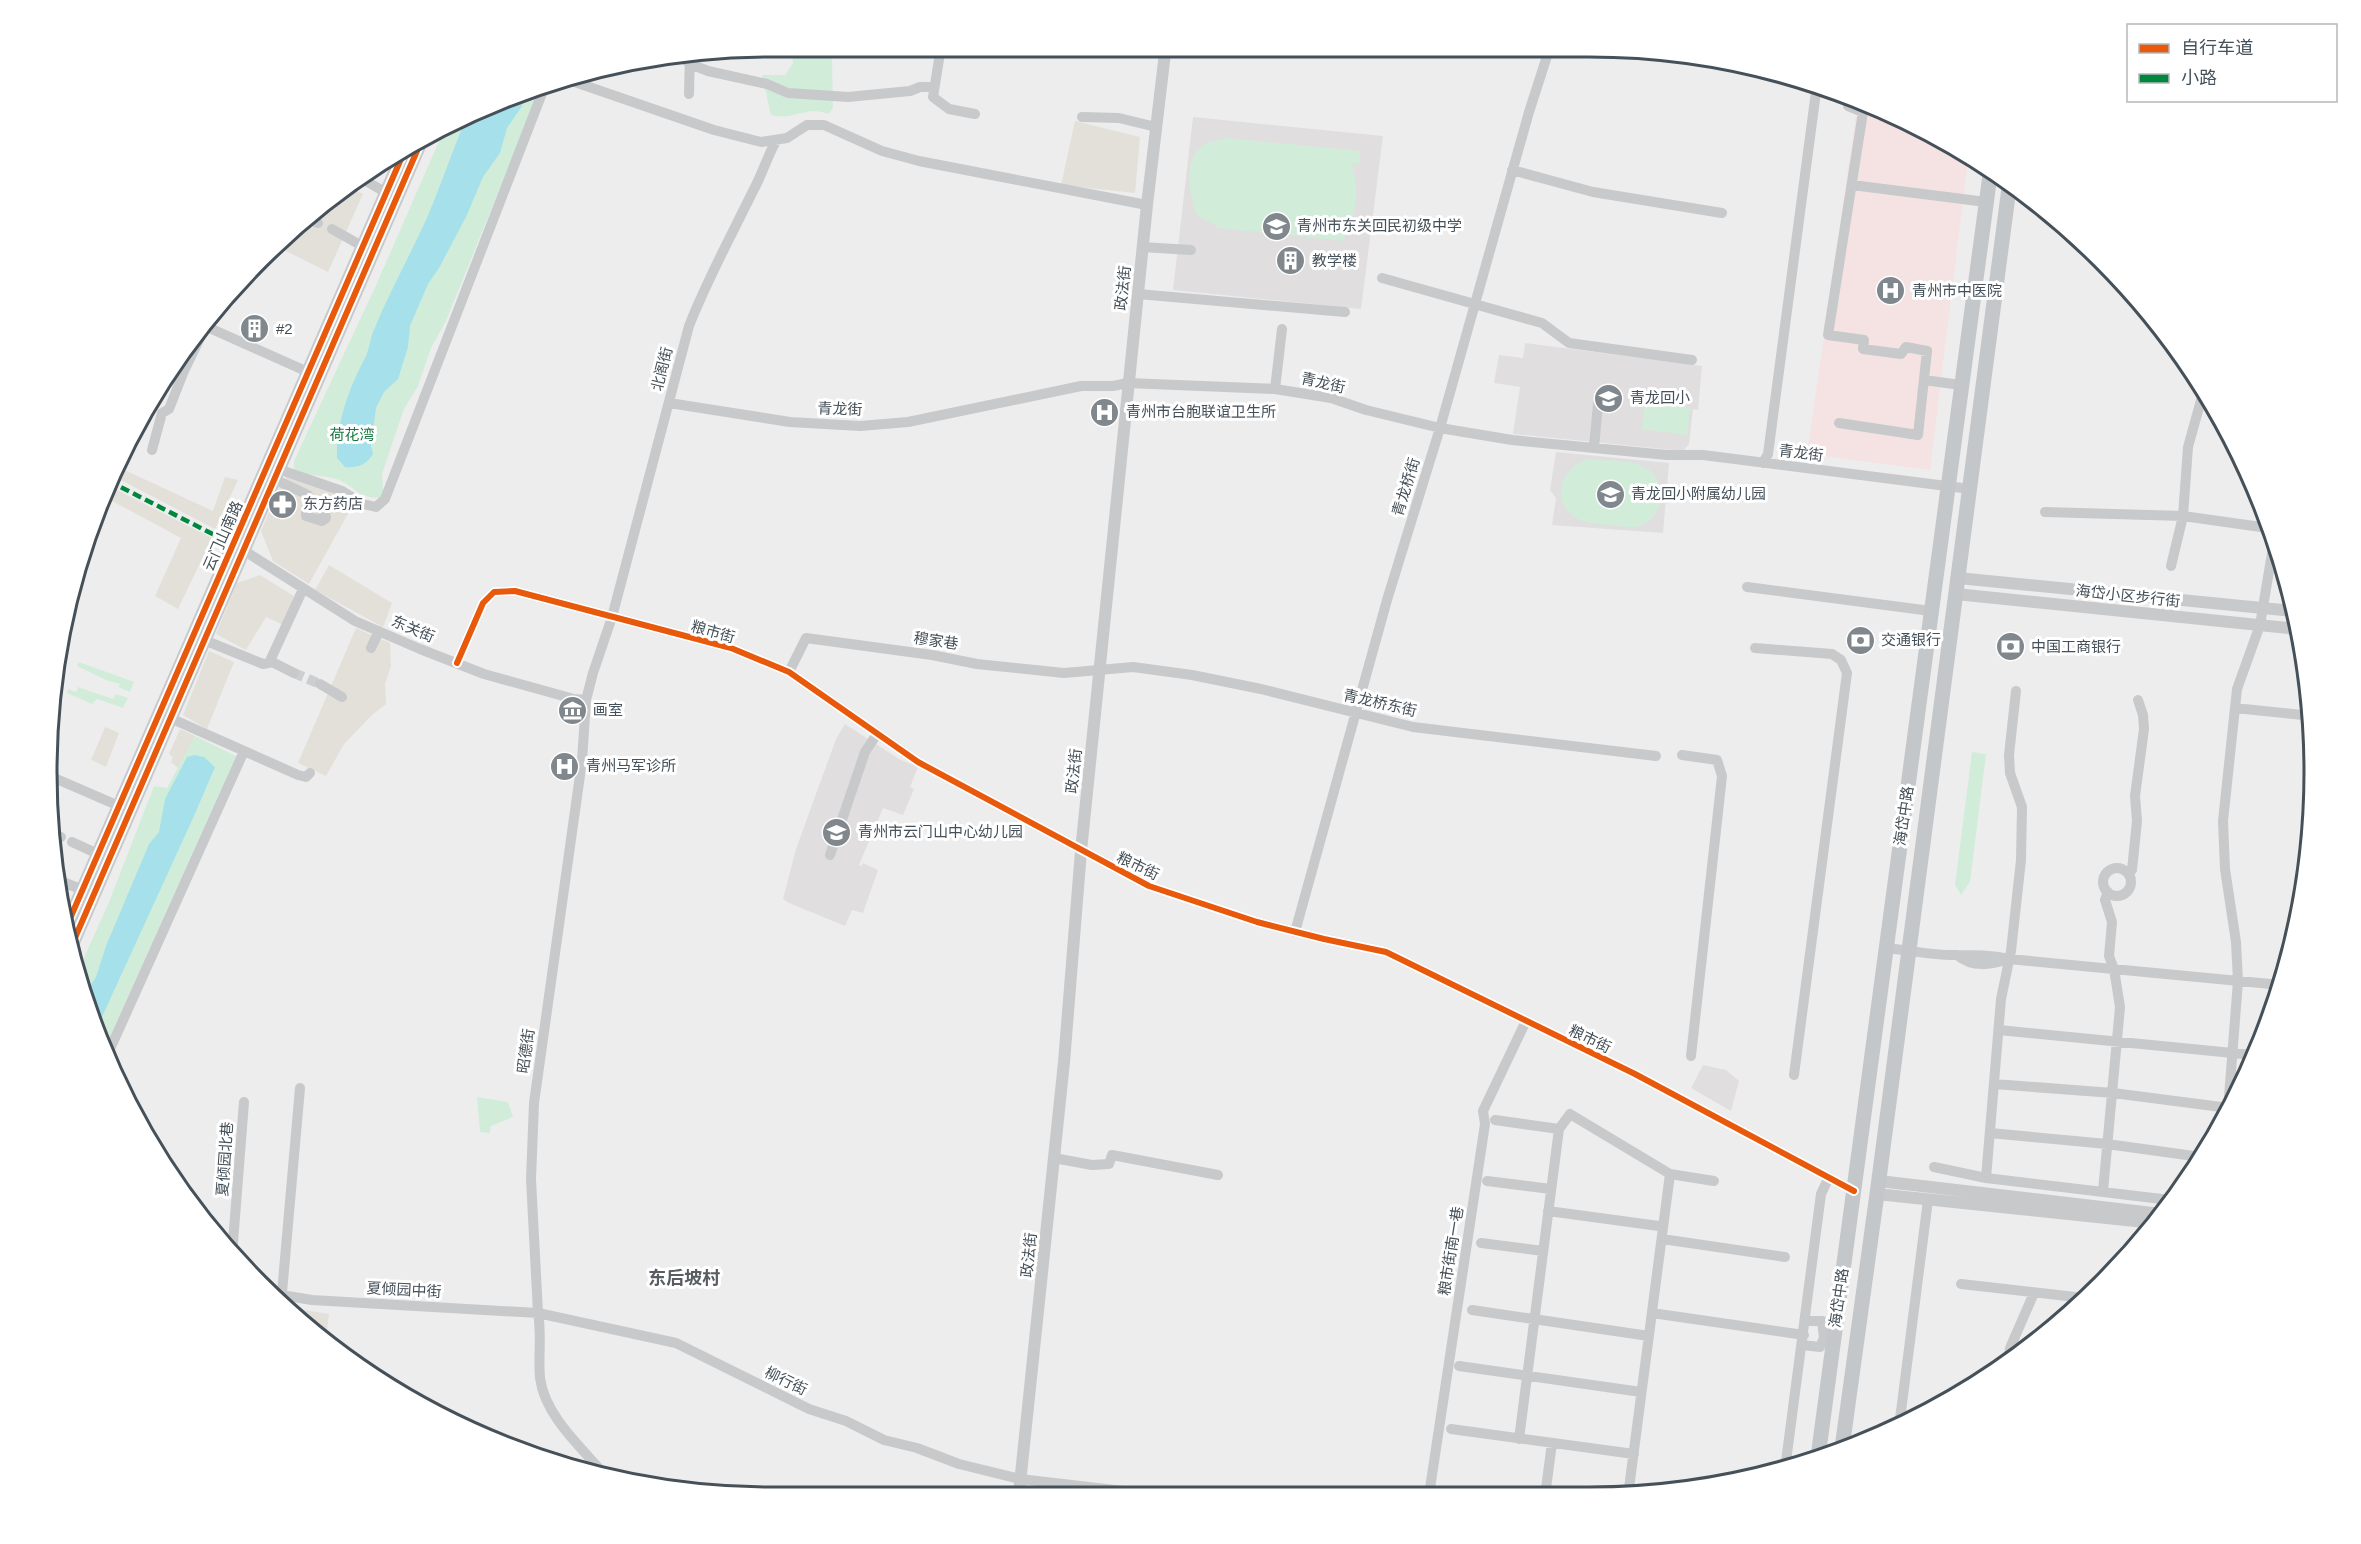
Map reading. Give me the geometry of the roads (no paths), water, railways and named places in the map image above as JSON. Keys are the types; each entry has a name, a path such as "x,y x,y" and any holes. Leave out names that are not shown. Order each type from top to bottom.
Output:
{"main road":[{"name":"云门山南路","path":"72,915 119,806 152,743 170,718 417,152"},
{"name":"云门山南路","path":"76,934 152,743 398,163"},
{"name":"海岱中路","path":"1819,1449 1829,1339 1854,1191 1989,179"},
{"name":"海岱中路","path":"1843,1440 2008,193"}],"street":[{"path":"939,57 933,97 950,109 975,114"},
{"name":"政法街","path":"1019,1487 1064,1062 1081,851 1146,205 1165,57"},
{"name":"青龙桥街","path":"1294,932 1354,714 1440,428 1512,170 1547,57"},
{"path":"689,94 690,62"},
{"path":"695,62 708,71 767,84 788,93 797,94 848,97 934,87"},
{"path":"579,83 714,130 761,142 787,138 807,125 824,125 882,150 919,161 1146,205"},
{"path":"1763,463 1768,454 1816,94"},
{"path":"276,474 342,491 363,504 376,507 385,499 541,95"},
{"path":"1839,423 1918,435 1927,351 1906,347 1900,354 1863,349 1864,339 1828,335 1863,112 1848,106"},
{"path":"1082,117 1119,118 1156,127"},
{"name":"北阁街","path":"612,617 682,347 702,293 776,141"},
{"path":"1512,170 1593,192 1722,213"},
{"path":"368,182 385,192"},
{"path":"1852,185 1986,202"},
{"path":"332,229 362,246"},
{"path":"1142,247 1191,250"},
{"path":"1382,278 1542,323 1569,343 1692,360"},
{"path":"1137,294 1345,312"},
{"path":"1275,389 1282,329"},
{"path":"208,334 308,372"},
{"path":"152,450 162,413 169,408 190,357"},
{"path":"1924,380 1961,385"},
{"name":"青龙街","path":"669,403 790,422 860,426 908,422 1082,386 1128,384 1275,389 1331,398 1366,411 1440,428 1512,440 1667,455 1703,455 1970,489"},
{"path":"2171,566 2183,516 2188,447 2201,403"},
{"path":"1594,447 1598,404"},
{"path":"276,474 308,495 311,503"},
{"path":"2045,512 2183,516 2261,527"},
{"name":"东关街","path":"243,550 355,621 484,674 574,699 586,700"},
{"path":"2231,1087 2238,981 2236,942 2228,901 2222,831 2237,689 2260,625 2271,559"},
{"name":"海岱小区步行街","path":"1958,578 2285,610"},
{"path":"1747,587 1932,611"},
{"path":"204,640 263,664 270,661 303,589"},
{"name":"粮市街","path":"457,663 483,603 494,592 515,591 731,648 789,672 918,762 1149,886 1294,932 1386,952 1635,1074 1854,1191"},
{"name":"海岱小区步行街","path":"1956,594 2289,628"},
{"name":"昭德街","path":"596,1465 568,1433 554,1412 544,1393 540,1378 541,1331 538,1313 531,1179 534,1103 582,761 586,700 612,617"},
{"path":"371,648 379,631"},
{"name":"穆家巷","path":"789,672 806,638 932,655 977,664 1064,673 1099,670"},
{"path":"1755,648 1832,654 1841,660 1847,673 1794,1075"},
{"path":"270,661 294,673"},
{"name":"青龙桥东街","path":"1099,670 1133,667 1192,675 1261,689 1354,714 1454,733 1656,756"},
{"path":"320,684 342,697"},
{"path":"1986,1178 2001,999 2009,959 2021,860 2022,807 2019,793 2010,773 2009,755 2016,691"},
{"path":"2128,873 2132,870 2137,821 2135,795 2144,729 2138,700"},
{"path":"2235,708 2301,715"},
{"path":"170,718 298,776 306,777 310,773"},
{"path":"830,855 865,752 877,734"},
{"path":"111,1046 244,751"},
{"path":"1682,755 1717,760 1722,776 1690,1056"},
{"path":"57,780 119,806"},
{"path":"72,842 98,854"},
{"path":"2116,867 2128,873 2131,885 2127,892 2120,896 2108,892 2103,884 2107,872 2116,867"},
{"path":"66,883 83,890"},
{"path":"2103,1191 2120,1007 2114,969 2109,956 2112,922 2105,900 2108,892"},
{"path":"1886,948 1957,955 1967,963 1978,965 1991,965 2009,959 2272,984"},
{"name":"粮市街南一巷","path":"1431,1487 1485,1124 1483,1111 1526,1020"},
{"path":"1999,1030 2246,1055"},
{"path":"1994,1084 2112,1093 2220,1108"},
{"path":"282,1292 300,1088"},
{"name":"夏倾园北巷","path":"233,1242 244,1102"},
{"path":"1519,1439 1559,1130 1570,1114 1670,1174 1714,1181"},
{"path":"1495,1120 1559,1130"},
{"path":"1990,1133 2107,1144 2192,1156"},
{"path":"1053,1158 1092,1165 1109,1164 1112,1155 1218,1174"},
{"path":"1934,1167 1986,1178 2162,1199"},
{"path":"1630,1485 1670,1174"},
{"path":"1787,1459 1821,1194 1829,1178"},
{"path":"1487,1181 1551,1189"},
{"path":"1878,1188 1928,1200 2144,1222"},
{"path":"1878,1188 2151,1213"},
{"path":"1901,1415 1928,1200"},
{"path":"1548,1211 1659,1226"},
{"path":"1662,1239 1785,1257"},
{"path":"1481,1243 1543,1251"},
{"path":"1961,1284 2074,1297"},
{"path":"2010,1349 2034,1293"},
{"name":"夏倾园中街","path":"290,1300 538,1313"},
{"path":"1472,1310 1648,1336"},
{"name":"柳行街","path":"538,1313 676,1343 809,1409 846,1421 884,1440 917,1448 959,1464 1020,1479 1089,1487"},
{"path":"1652,1313 1803,1340 1820,1347 1829,1339 1822,1321 1806,1321"},
{"path":"1459,1366 1641,1392"},
{"path":"1451,1429 1634,1454"},
{"path":"1546,1487 1552,1443"}],"water":[{"path":"522,102 507,128 500,153 483,177 466,217 428,284 410,326 408,347 398,379 384,392 376,408 371,446 373,454 361,465 345,467 337,458 337,445 341,419 349,394 379,318 426,220 462,128"},
{"path":"194,755 204,757 215,767 101,1019 90,986 96,977 106,946 149,844 159,832 165,799 187,757"}],"tunnel":[{"path":"294,673 320,684"}],"place":[{"name":"青州市东关回民初级中学","path":"1276,226"},
{"name":"教学楼","path":"1291,261"},
{"name":"青州市中医院","path":"1891,291"},
{"name":"#2","path":"255,329"},
{"name":"青龙回小","path":"1609,398"},
{"name":"青州市台胞联谊卫生所","path":"1105,412"},
{"name":"青龙回小附属幼儿园","path":"1610,494"},
{"name":"东方药店","path":"282,504"},
{"name":"交通银行","path":"1860,640"},
{"name":"中国工商银行","path":"2010,647"},
{"name":"画室","path":"572,710"},
{"name":"青州马军诊所","path":"565,766"},
{"name":"青州市云门山中心幼儿园","path":"837,832"}],"district":[{"name":"东后坡村","path":"684,1278"}],"park label":[{"name":"荷花湾","path":"352,435"}]}
